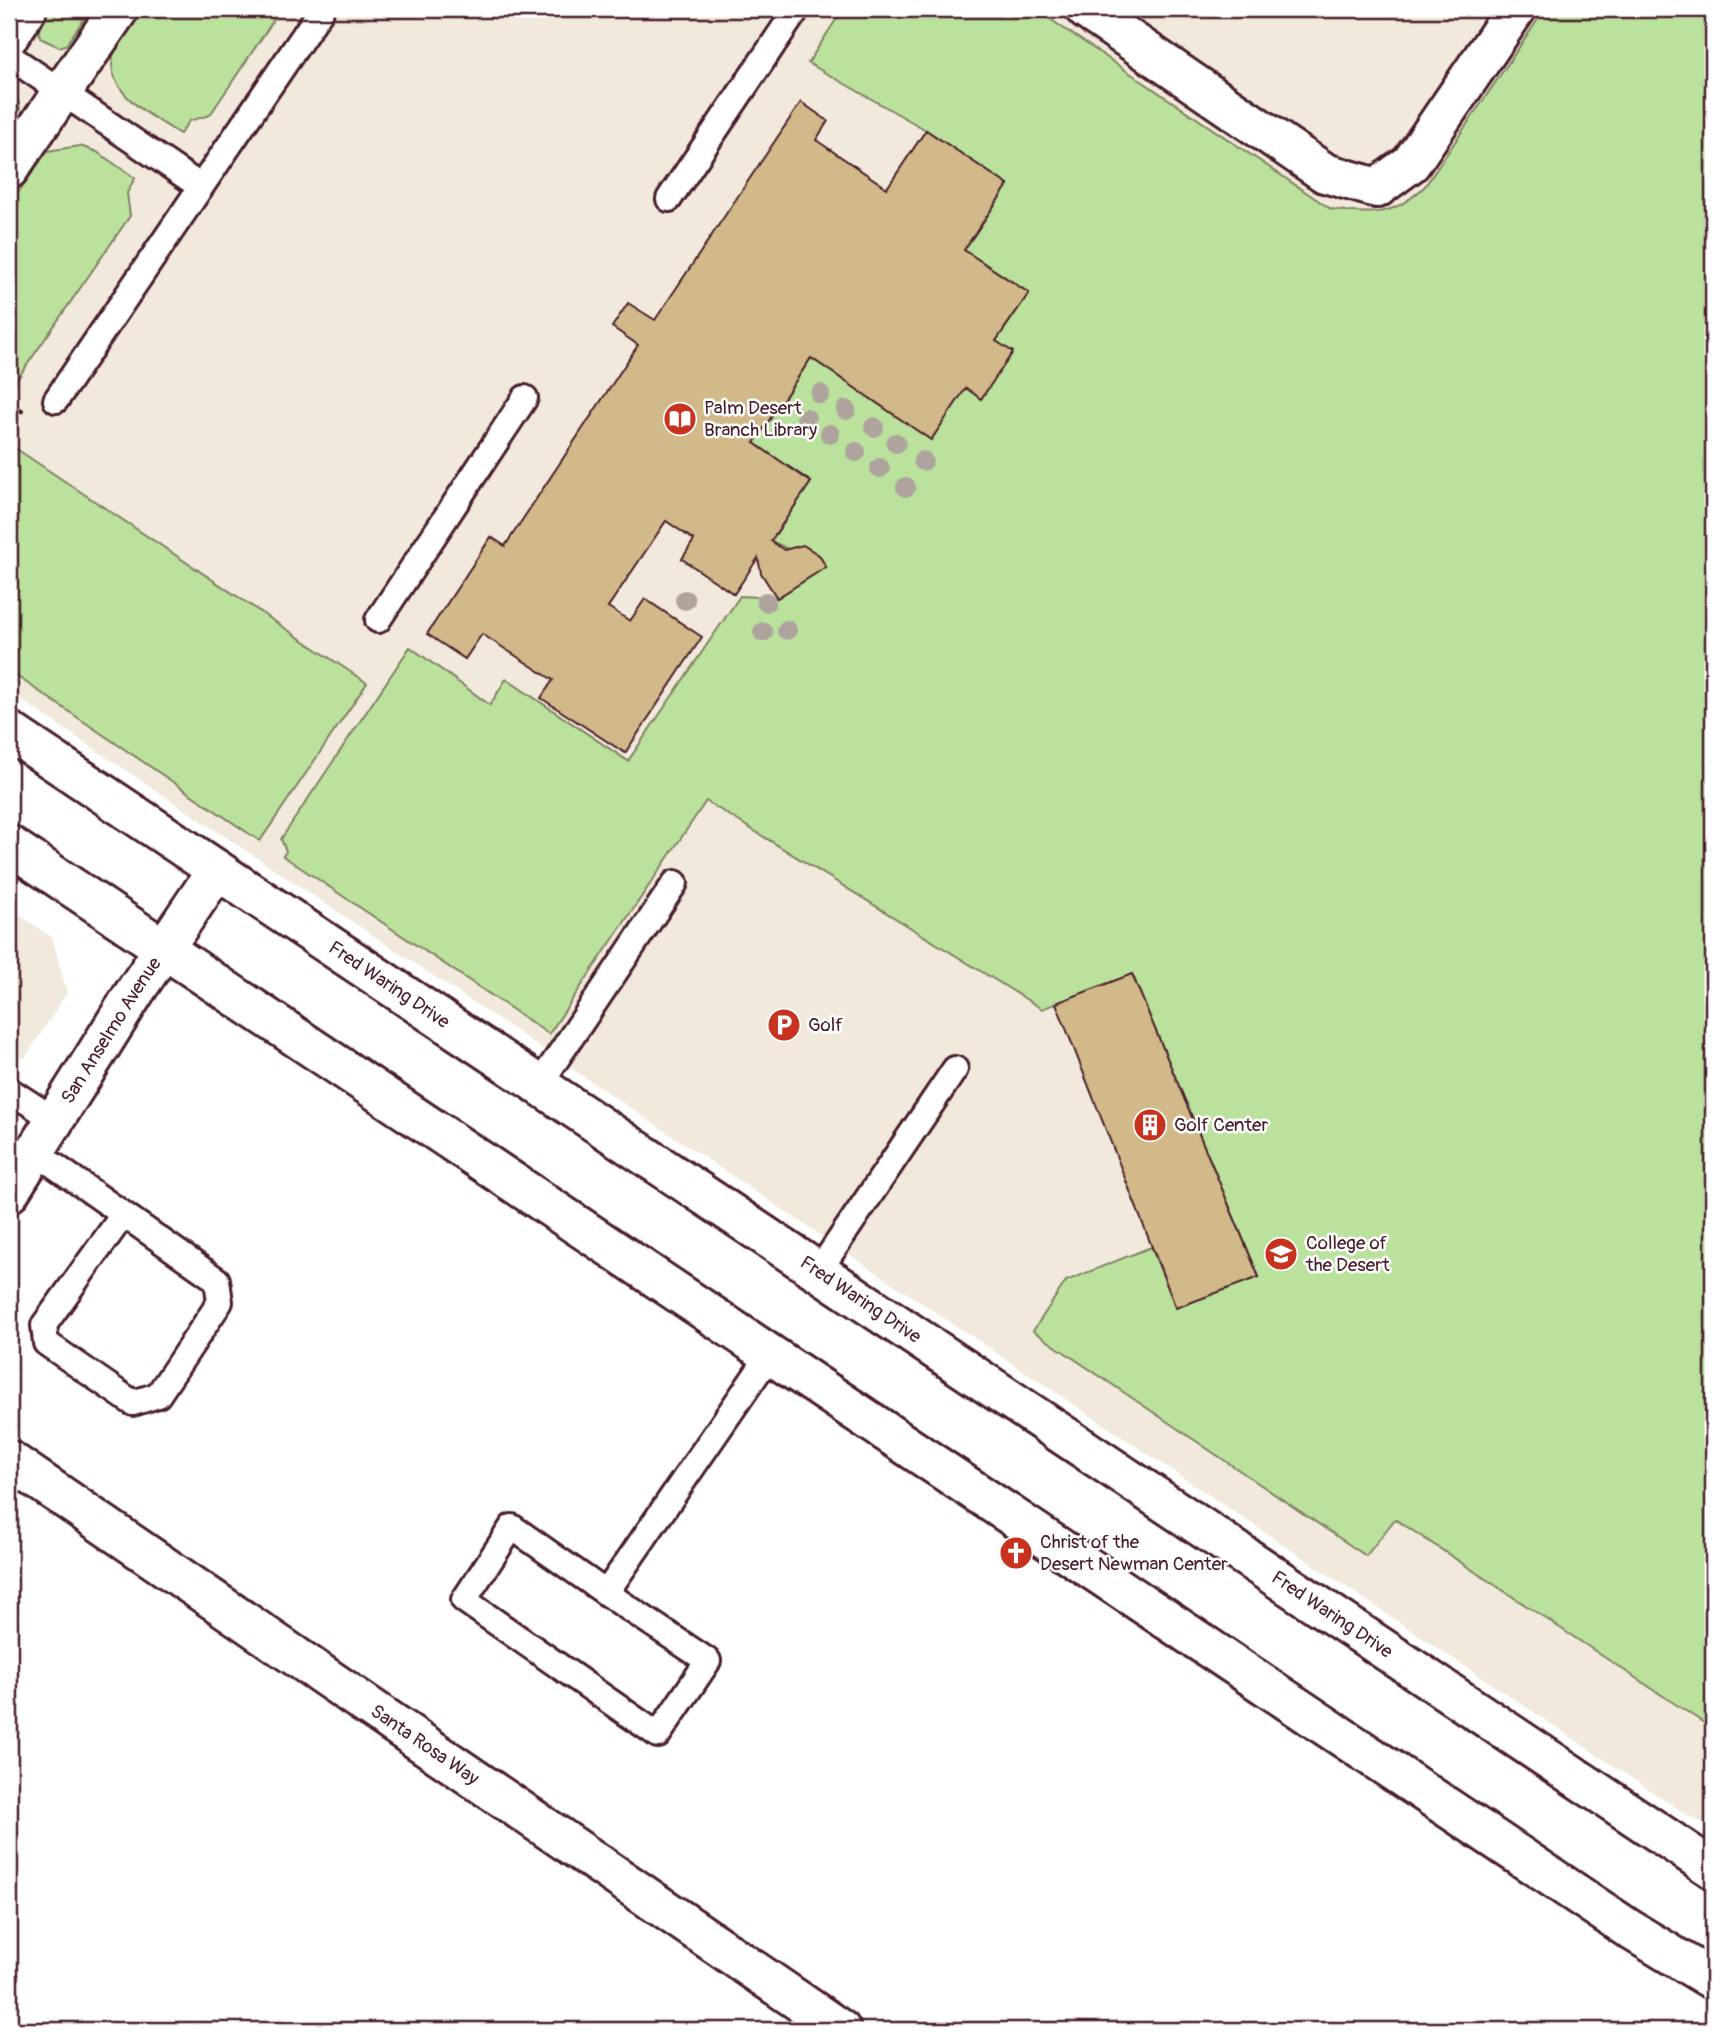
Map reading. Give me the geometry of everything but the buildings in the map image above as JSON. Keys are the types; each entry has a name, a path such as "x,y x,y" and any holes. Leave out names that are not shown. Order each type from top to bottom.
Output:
{"main road":[{"path":"9,36 27,9"},
{"path":"9,169 119,9"},
{"path":"1085,9 1325,173 1377,188 1411,163 1516,9"},
{"name":"Fred Waring Drive","path":"9,731 1713,1868"},
{"path":"9,845 1617,1921 1713,1980"},
{"name":"San Anselmo Avenue","path":"9,1193 216,870"},
{"name":"Santa Rosa Way","path":"9,1460 841,2030"}],"lane":[{"path":"56,400 322,9"},
{"path":"669,199 797,9"},
{"path":"9,56 201,187"},
{"path":"378,620 525,398"},
{"path":"539,1085 675,883"},
{"path":"818,1272 956,1069"},
{"path":"9,1090 55,1120"},
{"path":"35,1152 217,1280 220,1303 158,1395 133,1403 46,1343 44,1325 123,1215"},
{"path":"606,1592 771,1353"},
{"path":"512,1527 606,1592 708,1661 658,1735 464,1600 512,1527"}],"shaded area":[{"name":"College of the Desert","path":"9,9 1713,9 1713,1829 1687,1815 9,692"},
{"path":"9,908 52,937 67,993 25,1058 9,1055"}],"green space":[{"path":"48,9 91,9 66,45 59,47 40,38 38,24"},
{"path":"142,9 281,9 210,115 189,121 180,134 142,110 120,88 114,75 112,61 117,45"},
{"path":"843,9 1035,9 1331,209 1371,213 1403,204 1425,186 1545,9 1713,9 1713,1729 1395,1519 1366,1556 1033,1331 1066,1281 1151,1247 1176,1308 1259,1277 1132,974 1042,1009 706,801 549,1034 283,856 286,851 281,839 410,647 490,705 506,679 628,761 740,596 777,598 826,567 771,541 811,482 754,443 811,358 966,388 981,398 1012,353 996,341 1029,293 964,250 1008,185 926,130 808,63"},
{"path":"9,95 18,100 20,109 9,134"},
{"path":"80,146 97,152 135,178 127,193 130,216 16,381 9,410 9,206 47,151"},
{"path":"9,444 367,683 260,841 9,671"}],"place":[{"name":"Palm Desert Branch Library","path":"680,419"},
{"name":"Golf","path":"784,1025"},
{"name":"Golf Center","path":"1150,1125"},
{"name":"College of the Desert","path":"1281,1254"},
{"name":"Christ of the Desert Newman Center","path":"1016,1553"}]}
